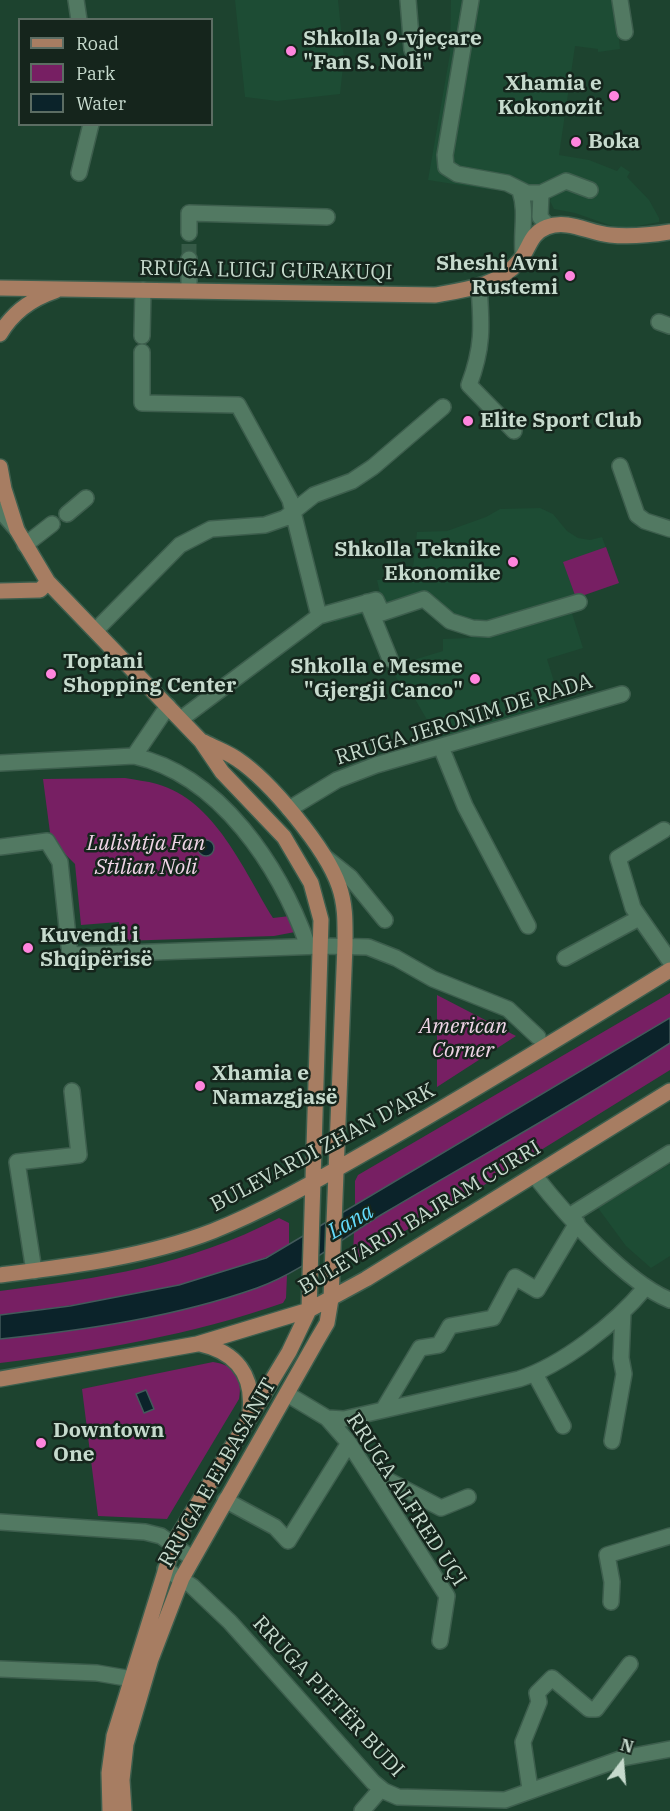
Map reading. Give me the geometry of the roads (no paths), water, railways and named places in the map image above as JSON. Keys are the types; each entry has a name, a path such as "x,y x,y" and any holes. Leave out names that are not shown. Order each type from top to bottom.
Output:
{"main road":[{"path":"523,256 530,239 549,226 562,224 612,236 670,232"},
{"name":"RRUGA LUIGJ GURAKUQI","path":"0,288 435,295 479,287 508,271 523,256"},
{"path":"0,334 20,309 39,296 60,289"},
{"path":"0,467 4,489 17,530 48,582 201,741"},
{"path":"0,591 40,590 48,582"},
{"name":"RRUGA E ELBASANIT","path":"110,1811 108,1788 111,1748 182,1578 327,1323 331,1299 338,1168 345,945 345,915 340,891 325,857 289,809 237,759 201,741"},
{"name":"RRUGA E ELBASANIT","path":"124,1811 122,1780 126,1744 138,1680 165,1569 174,1543 289,1352 309,1310 311,1290 314,1207 315,946 318,901 299,858 271,822 222,772 201,741"},
{"name":"BULEVARDI ZHAN D'ARK","path":"0,1275 142,1252 192,1238 253,1213 314,1182 490,1081 670,970"},
{"name":"BULEVARDI BAJRAM CURRI","path":"0,1379 197,1344 309,1310 535,1176 670,1091"},
{"path":"197,1344 222,1350 241,1366 251,1389 250,1414"}],"street":[{"path":"76,0 79,18"},
{"path":"408,0 412,50"},
{"path":"471,0 444,161 450,171 542,193 566,181 590,190"},
{"path":"620,0 625,32"},
{"path":"79,173 91,126"},
{"path":"515,187 524,214 521,232 523,256"},
{"path":"542,193 540,216 549,226"},
{"path":"189,234 189,213 327,217"},
{"path":"189,260 189,290"},
{"path":"479,287 482,329 479,358 469,386 514,430"},
{"path":"142,336 143,290"},
{"path":"142,352 142,403 238,405 285,489 293,510 319,616"},
{"path":"96,630 180,544 195,535 227,526 275,523 314,495 352,480 373,467 443,407"},
{"path":"620,466 637,515 645,521 670,530"},
{"path":"67,514 86,498"},
{"path":"0,510 17,530"},
{"path":"25,545 52,525"},
{"path":"181,720 319,616 376,600 382,613 424,598 450,621 472,628 488,629 579,602"},
{"path":"368,602 390,658"},
{"name":"RRUGA JERONIM DE RADA","path":"289,809 337,780 622,694"},
{"path":"134,756 168,706"},
{"path":"441,747 470,816 528,926"},
{"path":"0,763 134,756 152,760 189,778 231,817 250,840 277,880 315,946"},
{"path":"664,830 618,858 625,887 639,918 670,962"},
{"path":"0,846 46,842 60,862 70,955 345,945 368,947 433,979 508,1009 538,1037"},
{"path":"325,857 350,877 385,920"},
{"path":"565,958 639,918"},
{"path":"34,1271 17,1162 79,1155 72,1091"},
{"path":"383,1410 420,1348 439,1345 450,1326 493,1318 515,1277 537,1290 573,1220 670,1153"},
{"path":"535,1176 573,1220 645,1288 670,1300"},
{"path":"327,1418 349,1419 535,1374 561,1359 623,1311 645,1288"},
{"path":"612,1441 624,1374 621,1358 623,1311"},
{"path":"535,1374 563,1426"},
{"name":"RRUGA ALFRED UÇI","path":"287,1394 327,1418 349,1443 447,1596 440,1641"},
{"path":"225,1500 275,1527 288,1541 349,1443"},
{"path":"364,1468 441,1508 468,1497"},
{"path":"0,1522 145,1532 161,1536 174,1543 192,1558"},
{"path":"611,1602 612,1582 607,1555 670,1536"},
{"name":"RRUGA PJETËR BUDI","path":"165,1569 182,1578 230,1622 381,1789 392,1796 404,1798 506,1808"},
{"path":"530,1789 523,1742 539,1702 537,1693 552,1678 589,1709 596,1709 630,1664"},
{"path":"0,1669 96,1673 138,1680"},
{"path":"506,1808 530,1789 622,1758 670,1749"},
{"path":"362,1811 381,1789"}],"water":[{"path":"203,840 209,840 214,848 212,854 203,856 198,851 198,845"},
{"name":"Lana","path":"670,1018 670,1043 274,1281 226,1298 162,1315 97,1327 0,1339 0,1315 70,1306 179,1285 266,1258"},
{"path":"146,1390 154,1409 144,1413 136,1394"}],"tunnel":[{"path":"189,233 189,259"}],"place":[{"name":"Shkolla 9-vjeçare \"Fan S. Noli\"","path":"291,51"},
{"name":"Xhamia e Kokonozit","path":"614,96"},
{"name":"Boka","path":"576,142"},
{"name":"Sheshi Avni Rustemi","path":"570,276"},
{"name":"Elite Sport Club","path":"468,421"},
{"name":"Shkolla Teknike Ekonomike","path":"513,562"},
{"name":"Toptani Shopping Center","path":"51,674"},
{"name":"Shkolla e Mesme \"Gjergji Canco\"","path":"475,679"},
{"name":"Kuvendi i Shqipërisë","path":"28,948"},
{"name":"Xhamia e Namazgjasë","path":"200,1086"},
{"name":"Downtown One","path":"41,1443"}],"park label":[{"name":"Lulishtja Fan Stilian Noli","path":"146,856"},
{"name":"American Corner","path":"463,1039"}]}
